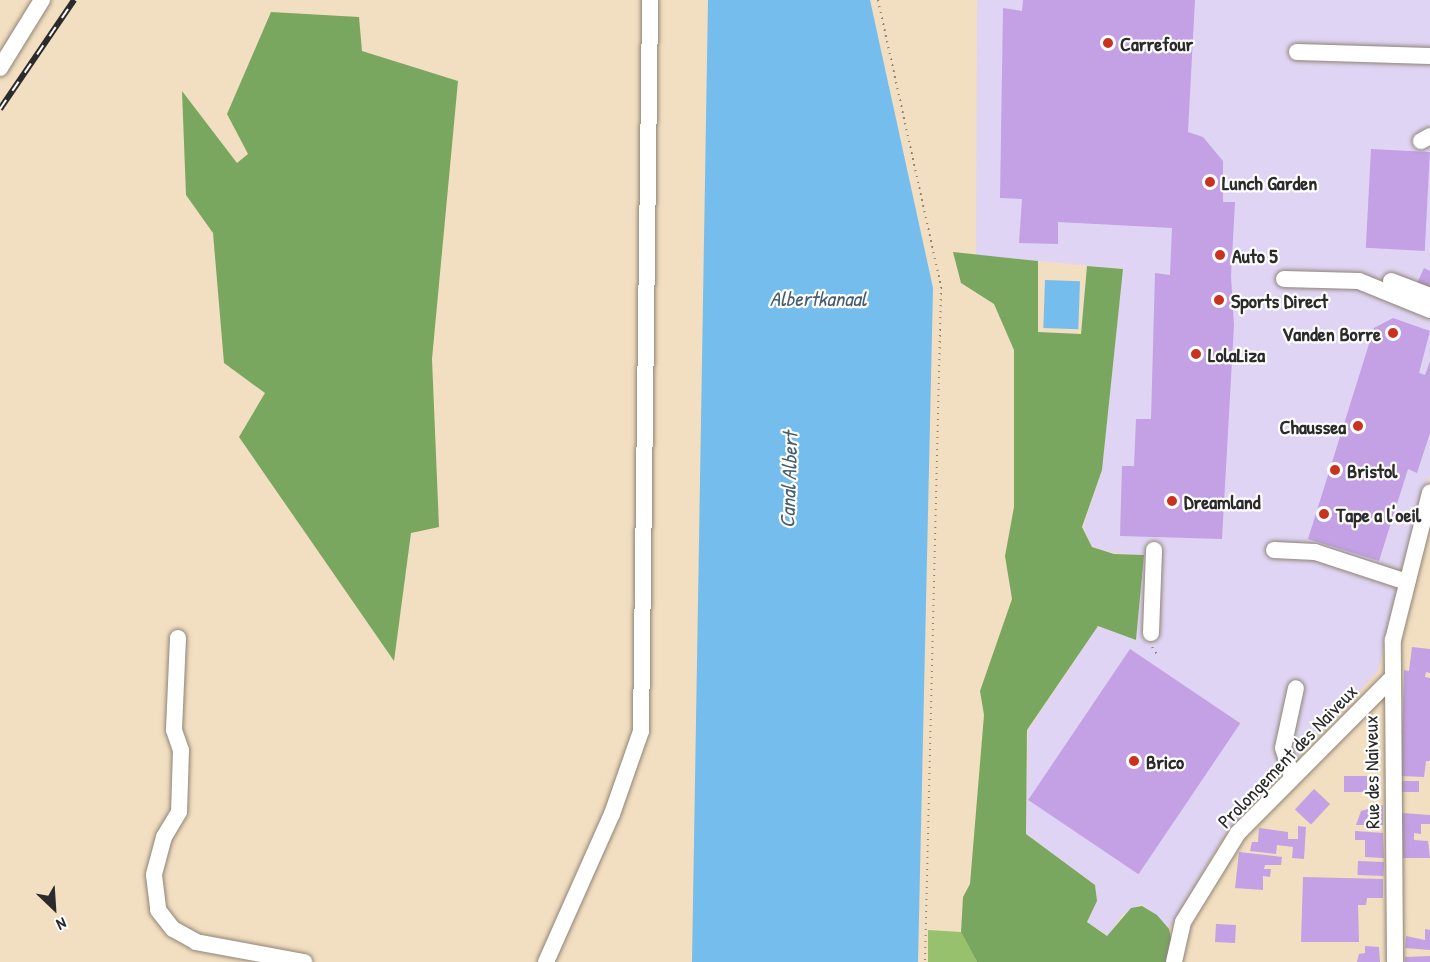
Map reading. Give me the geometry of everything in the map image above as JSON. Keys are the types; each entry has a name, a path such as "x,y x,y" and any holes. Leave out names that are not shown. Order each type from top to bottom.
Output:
{"street":[{"path":"0,68 42,0"},
{"path":"546,962 612,814 641,731 651,0"},
{"path":"1297,52 1430,56"},
{"path":"1373,285 1409,276 1430,285"},
{"path":"1284,279 1359,281 1430,310"},
{"path":"1394,280 1430,296"},
{"name":"Rue des Naiveux","path":"1395,962 1390,680 1393,640 1430,493"},
{"path":"1274,549 1315,552 1407,582"},
{"path":"1151,633 1154,550"},
{"path":"178,638 174,730 181,750 178,812 164,837 154,875 158,910 173,929 196,942 304,962"},
{"name":"Prolongement des Naiveux","path":"1174,962 1183,922 1238,833 1390,680"},
{"path":"1292,777 1283,748 1296,688"}],"path":[{"path":"879,0 941,287 925,962"}],"shaded area":[{"path":"977,0 1430,0 1430,474 1404,561 1378,671 1225,835 1169,929 1142,904 1122,915 1108,936 1087,922 1097,901 1095,885 1026,834 1028,730 1098,626 1136,640 1144,555 1114,553 1092,547 1083,527 1102,470 1123,269 976,255"}],"green space":[{"path":"271,12 359,17 362,51 458,81 432,359 439,527 411,533 394,661 239,437 265,393 224,363 213,233 186,195 182,91 237,163 248,154 227,114"},
{"path":"953,252 1038,261 1038,332 1081,334 1087,266 1123,269 1102,470 1082,527 1092,547 1114,554 1144,555 1136,640 1098,626 1027,730 1026,834 1095,885 1097,901 1087,922 1107,936 1131,908 1142,906 1157,915 1169,929 1172,942 1167,962 977,962 961,932 963,897 970,884 984,715 980,691 1012,599 1005,556 1014,507 1014,350 994,304 961,283"},
{"path":"928,930 961,932 977,962 928,962"}],"water":[{"name":"Albertkanaal","path":"708,0 870,0 933,288 918,962 692,962"},
{"path":"1045,280 1080,281 1078,329 1043,328"}],"building":[{"path":"1023,0 1195,0 1188,132 1203,137 1223,161 1223,202 1235,202 1231,276 1234,325 1222,539 1120,536 1122,466 1134,466 1136,419 1151,419 1155,273 1170,275 1172,228 1058,222 1058,244 1019,243 1022,199 1000,198 1003,8 1022,11"},
{"path":"1371,149 1430,152 1425,251 1366,248"},
{"path":"1424,268 1430,271 1430,303 1411,296"},
{"path":"1393,318 1430,331 1419,373 1425,375 1430,361 1430,433 1417,473 1408,469 1379,561 1308,539 1374,328"},
{"path":"1412,647 1430,649 1430,673 1426,672 1425,677 1430,678 1430,761 1426,761 1424,777 1401,776 1404,670 1409,671"},
{"name":"Brico","path":"1130,649 1240,723 1138,874 1028,800"},
{"path":"1344,776 1367,776 1367,792 1344,792"},
{"path":"1401,781 1419,781 1419,792 1401,792"},
{"path":"1314,789 1330,804 1311,824 1295,809"},
{"path":"1383,805 1383,825 1356,825 1361,811"},
{"path":"1402,813 1430,815 1430,824 1421,824 1421,834 1414,833 1414,840 1428,841 1430,858 1403,858"},
{"path":"1298,826 1306,827 1304,859 1292,858 1293,847 1277,845 1276,854 1250,851 1252,842 1258,842 1259,828 1288,832 1288,839 1298,839"},
{"path":"1355,831 1383,833 1384,858 1365,857 1365,840 1355,840"},
{"path":"1239,852 1282,857 1281,865 1265,865 1264,869 1271,869 1270,877 1263,876 1263,890 1235,888"},
{"path":"1358,861 1384,862 1383,876 1358,875"},
{"path":"1303,877 1383,879 1383,898 1367,898 1366,905 1358,905 1359,942 1301,942"},
{"path":"1216,924 1236,925 1235,943 1215,942"},
{"path":"1425,929 1430,930 1430,950 1405,948 1406,936 1425,940"},
{"path":"1365,946 1379,947 1380,962 1357,962 1359,954 1365,953"},
{"path":"1430,956 1430,962 1405,962 1405,957"}],"railway":[{"path":"0,109 74,0"}],"place":[{"name":"Carrefour","path":"1108,43"},
{"name":"Lunch Garden","path":"1210,182"},
{"name":"Auto 5","path":"1220,255"},
{"name":"Sports Direct","path":"1219,300"},
{"name":"Vanden Borre","path":"1393,333"},
{"name":"LolaLiza","path":"1196,354"},
{"name":"Chaussea","path":"1358,426"},
{"name":"Bristol","path":"1335,470"},
{"name":"Dreamland","path":"1172,501"},
{"name":"Tape a l'oeil","path":"1324,514"},
{"name":"Brico","path":"1134,761"}],"water label":[{"name":"Canal Albert","path":"789,480"}]}
